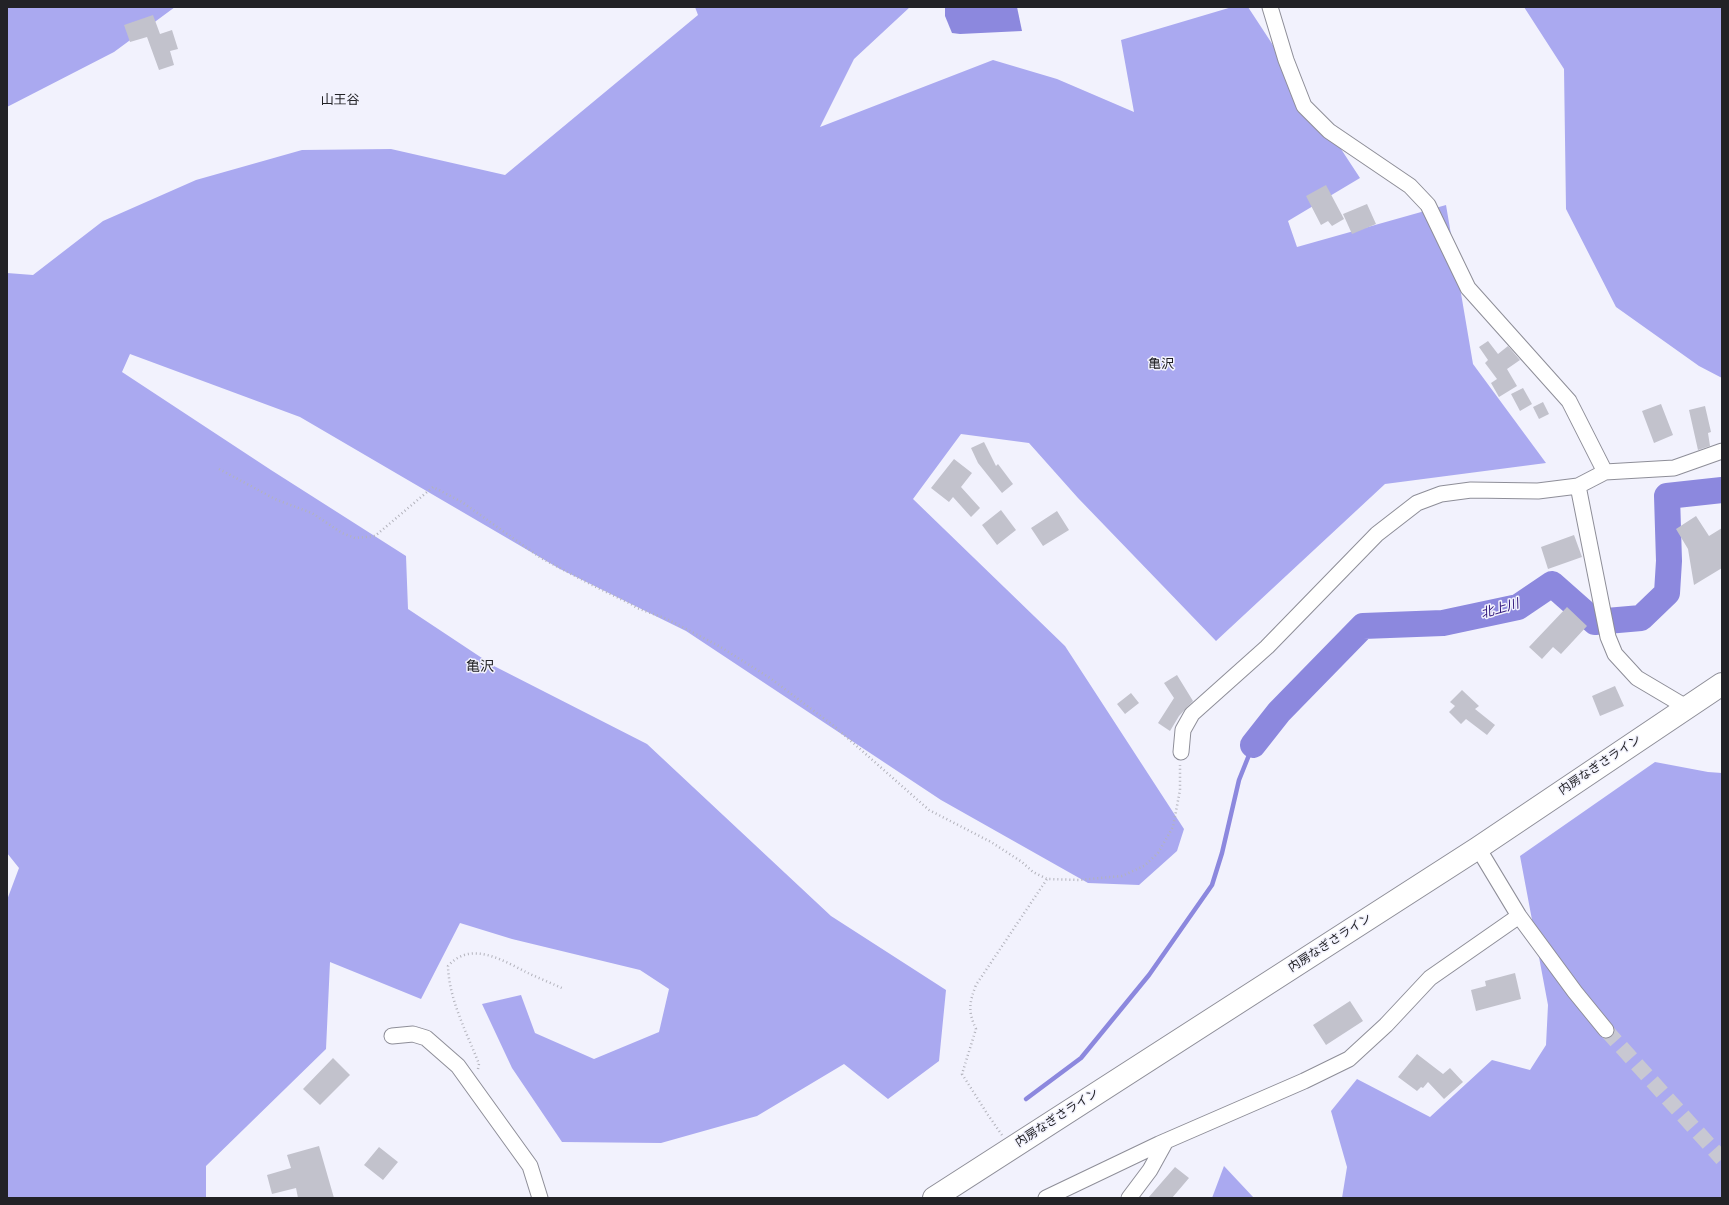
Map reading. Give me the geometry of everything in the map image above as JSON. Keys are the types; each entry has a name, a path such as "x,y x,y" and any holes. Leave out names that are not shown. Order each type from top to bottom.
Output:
{"highway":[{"name":"内房なぎさライン","path":"934,1198 1478,848 1722,684"}],"street":[{"path":"1270,7 1286,60 1304,106 1329,131 1410,186 1428,205 1468,288 1569,401 1605,472"},
{"path":"1181,752 1184,730 1192,714 1266,647 1377,534 1417,503 1441,494 1470,490 1538,491 1578,486 1605,472 1674,468 1722,451"},
{"path":"1578,486 1608,637 1615,654 1637,678 1686,707"},
{"path":"1478,848 1519,916 1575,992 1606,1030"},
{"path":"1046,1198 1166,1141 1304,1081 1349,1059 1386,1025 1430,978 1519,916"},
{"path":"392,1036 413,1034 426,1038 458,1066 530,1166 540,1198"},
{"path":"1129,1198 1150,1170 1166,1141"}],"path":[{"path":"219,469 277,500 312,513 342,533 355,538 375,536 433,487 462,502 541,558 632,604 637,608 667,619 719,646 770,678 834,726 929,810 991,842 1022,862 1033,872 1047,879 1079,880 1122,876 1144,866 1158,853 1173,827 1180,790 1181,752"},
{"path":"1012,1148 988,1115 962,1074 976,1030 971,1017 970,1000 976,985 1047,879"},
{"path":"471,1084 478,1074 479,1064 457,1010 448,982 448,966 454,960 465,954 492,955 564,989"}],"shaded area":[{"path":"7,7 175,7 114,52 7,107"},
{"path":"695,7 910,7 854,59 820,127 993,60 1057,79 1134,112 1121,40 1232,7 1248,7 1360,178 1288,221 1297,247 1446,205 1473,364 1546,463 1385,484 1216,641 1078,498 1029,443 961,434 913,499 1065,646 1184,829 1177,851 1139,885 1088,883 941,800 686,631 560,569 300,417 130,354 122,372 271,470 406,556 408,609 494,666 647,744 831,916 946,990 939,1061 888,1099 844,1064 757,1116 661,1143 562,1142 512,1068 482,1004 521,995 535,1033 594,1059 659,1032 669,989 640,970 512,939 460,923 421,999 330,962 326,1049 206,1166 206,1198 7,1198 7,900 19,868 7,853 7,273 33,275 103,221 196,180 302,150 391,149 505,175 698,15"},
{"path":"945,7 1017,7 1022,31 960,34 952,33 945,16"},
{"path":"1524,7 1722,7 1722,378 1699,366 1616,307 1566,209 1564,69"},
{"path":"1655,762 1708,772 1722,773 1722,1198 1342,1198 1347,1167 1331,1111 1357,1079 1430,1117 1492,1060 1530,1070 1546,1045 1548,1005 1520,856"},
{"path":"1224,1166 1254,1198 1212,1198"}],"building":[{"path":"153,15 160,34 172,30 178,49 170,51 174,65 159,70 147,37 130,42 124,25"},
{"path":"1326,185 1344,219 1332,226 1328,221 1321,225 1306,196"},
{"path":"1367,204 1376,224 1352,234 1343,214"},
{"path":"1488,341 1498,354 1508,346 1520,360 1507,369 1517,386 1499,397 1491,383 1497,379 1485,363 1488,360 1479,347"},
{"path":"1523,388 1532,404 1520,411 1511,394"},
{"path":"1543,402 1549,414 1539,419 1533,407"},
{"path":"1661,404 1673,435 1654,443 1642,411"},
{"path":"1705,406 1711,432 1708,433 1710,446 1698,450 1689,410"},
{"path":"984,442 996,466 998,464 1013,484 1002,493 978,463 971,448"},
{"path":"954,459 972,473 961,487 980,508 971,517 953,497 949,502 931,488"},
{"path":"1001,510 1016,530 997,545 982,525"},
{"path":"1057,511 1069,530 1043,546 1031,528"},
{"path":"1696,516 1709,536 1722,528 1722,568 1694,585 1688,549 1676,529"},
{"path":"1574,535 1582,557 1548,569 1541,547"},
{"path":"1567,607 1587,626 1561,654 1553,647 1542,659 1529,647"},
{"path":"1177,675 1193,701 1179,716 1170,731 1158,723 1174,698 1164,683"},
{"path":"1615,686 1624,706 1600,716 1592,696"},
{"path":"1462,690 1479,706 1475,709 1495,725 1487,735 1466,719 1461,724 1449,712 1455,706 1450,702"},
{"path":"1131,693 1139,703 1125,714 1117,704"},
{"path":"1515,973 1521,999 1476,1011 1471,990 1486,986 1485,981"},
{"path":"1350,1001 1363,1021 1326,1045 1313,1025"},
{"path":"1417,1054 1443,1074 1450,1068 1463,1082 1444,1099 1428,1082 1423,1088 1421,1087 1417,1091 1398,1077"},
{"path":"333,1058 350,1075 320,1105 303,1089"},
{"path":"319,1146 334,1198 298,1198 296,1188 272,1194 267,1175 291,1168 287,1155"},
{"path":"379,1147 398,1162 383,1180 364,1165"},
{"path":"1175,1167 1189,1178 1172,1198 1148,1198"}],"waterway":[{"name":"北上川","path":"1253,745 1279,712 1363,626 1443,623 1518,607 1552,584 1595,622 1641,618 1667,593 1669,561 1667,496 1722,490"},
{"path":"1026,1099 1081,1058 1149,975 1212,885 1222,853 1239,780 1253,745"}],"tunnel":[{"path":"1606,1030 1722,1159"}],"district":[{"name":"山王谷","path":"340,100"},
{"name":"亀沢","path":"1161,364"},
{"name":"亀沢","path":"480,667"}]}
